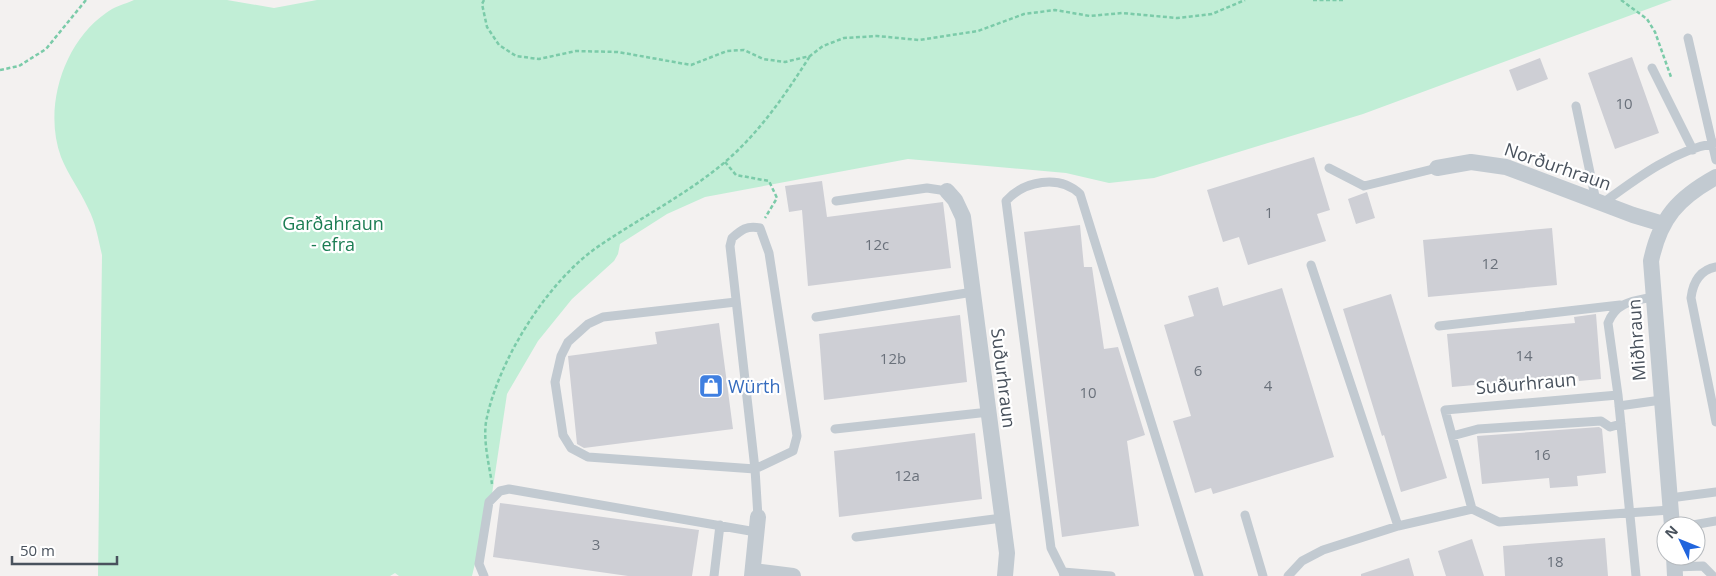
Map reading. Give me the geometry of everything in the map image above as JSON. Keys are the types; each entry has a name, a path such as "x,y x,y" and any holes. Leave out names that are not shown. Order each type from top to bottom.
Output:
{"street":[{"name":"Norðurhraun","path":"1437,168 1471,162 1506,167 1664,224"},
{"name":"Miðhraun","path":"1671,511 1651,261 1655,244 1672,210 1684,198 1716,177"},
{"name":"Suðurhraun","path":"947,191 955,200 963,218 1007,553 1005,576"},
{"path":"757,524 753,573 793,576"}],"lane":[{"path":"1688,38 1714,143 1716,160"},
{"path":"1652,68 1693,150"},
{"path":"1576,106 1600,202 1641,174 1693,150 1714,143"},
{"path":"1329,168 1364,186 1437,168"},
{"path":"1111,576 1064,574 1051,548 1006,201 1015,191 1053,181 1070,184 1080,194 1199,576"},
{"path":"836,201 926,188 947,191"},
{"path":"484,576 479,564 489,502 494,495 509,489 720,526 757,524 755,469 730,246 732,238 744,229 752,226 760,228 769,253 797,436 793,451 755,469 588,456 571,448 563,435 555,382 561,356 568,342 588,324 603,317 736,302"},
{"path":"1311,265 1398,526"},
{"path":"1716,267 1709,269 1700,276 1693,286 1691,298 1716,422"},
{"path":"816,317 973,292"},
{"path":"1439,326 1620,305 1653,297"},
{"path":"1620,305 1612,313 1608,323 1618,395 1636,576"},
{"name":"Suðurhraun","path":"1472,509 1445,410 1618,395"},
{"path":"1619,406 1661,400"},
{"path":"835,429 988,412"},
{"path":"1452,436 1478,429 1601,421 1610,427 1621,424"},
{"path":"1288,576 1302,561 1322,550 1398,526 1472,509 1499,522 1671,511 1716,492"},
{"path":"1245,515 1263,576"},
{"path":"856,537 1002,518"},
{"path":"714,576 720,526"},
{"path":"1703,566 1714,576"}],"path":[{"path":"0,70 19,66 46,49 86,0"},
{"path":"484,0 482,4 488,27 499,45 516,56 539,59 576,51 618,52 691,65 727,51 744,50 763,59 785,62 810,56"},
{"path":"494,495 488,458 486,418 506,364 532,316 562,278 594,249 698,182 724,162 760,127 787,93 810,56 823,46 844,38 877,36 919,40 978,31 1024,14 1055,10 1090,16 1122,13 1177,18 1212,14 1245,0"},
{"path":"1312,0 1344,0"},
{"path":"724,162 736,175 769,181 777,198 760,228"}],"green space":[{"name":"Garðahraun - efra","path":"134,0 227,0 274,8 317,0 1672,0 1363,114 1154,178 1109,183 1066,173 908,159 705,197 667,214 620,244 614,261 572,299 538,341 507,394 492,494 472,576 399,576 395,573 390,576 98,576 102,255 91,214 61,157 56,138 54,118 61,78 68,59 78,41 91,26 109,11"}],"building":[{"path":"1632,57 1659,133 1615,149 1588,73"},
{"path":"1540,58 1548,79 1517,91 1509,70"},
{"path":"1314,157 1330,210 1317,214 1326,241 1248,265 1239,237 1223,242 1207,190"},
{"path":"822,181 827,217 943,202 951,268 808,286 802,210 789,212 785,186"},
{"path":"1367,192 1375,218 1356,224 1348,199"},
{"path":"1080,225 1084,267 1092,267 1104,349 1118,347 1145,435 1127,441 1139,526 1062,537 1024,232"},
{"path":"1552,228 1557,285 1428,297 1423,240"},
{"path":"1218,287 1223,306 1282,288 1334,457 1213,494 1211,488 1195,493 1173,421 1191,416 1164,325 1194,316 1188,296"},
{"path":"1391,294 1447,478 1401,492 1343,309"},
{"path":"1596,314 1601,379 1579,381 1578,376 1452,387 1447,334 1575,323 1574,317"},
{"path":"960,315 967,382 824,400 819,334"},
{"path":"719,323 733,429 584,448 577,444 568,356 657,344 655,332"},
{"path":"1599,427 1602,429 1606,473 1577,476 1578,486 1550,488 1549,478 1482,484 1477,436"},
{"path":"975,433 982,499 839,517 834,451"},
{"path":"500,503 699,530 692,576 628,576 493,557"},
{"path":"1605,538 1608,576 1505,576 1503,546"},
{"path":"1472,539 1484,576 1446,576 1438,551"},
{"path":"1409,558 1414,576 1361,576 1361,574"}],"place":[{"name":"Würth","path":"711,386"}]}
